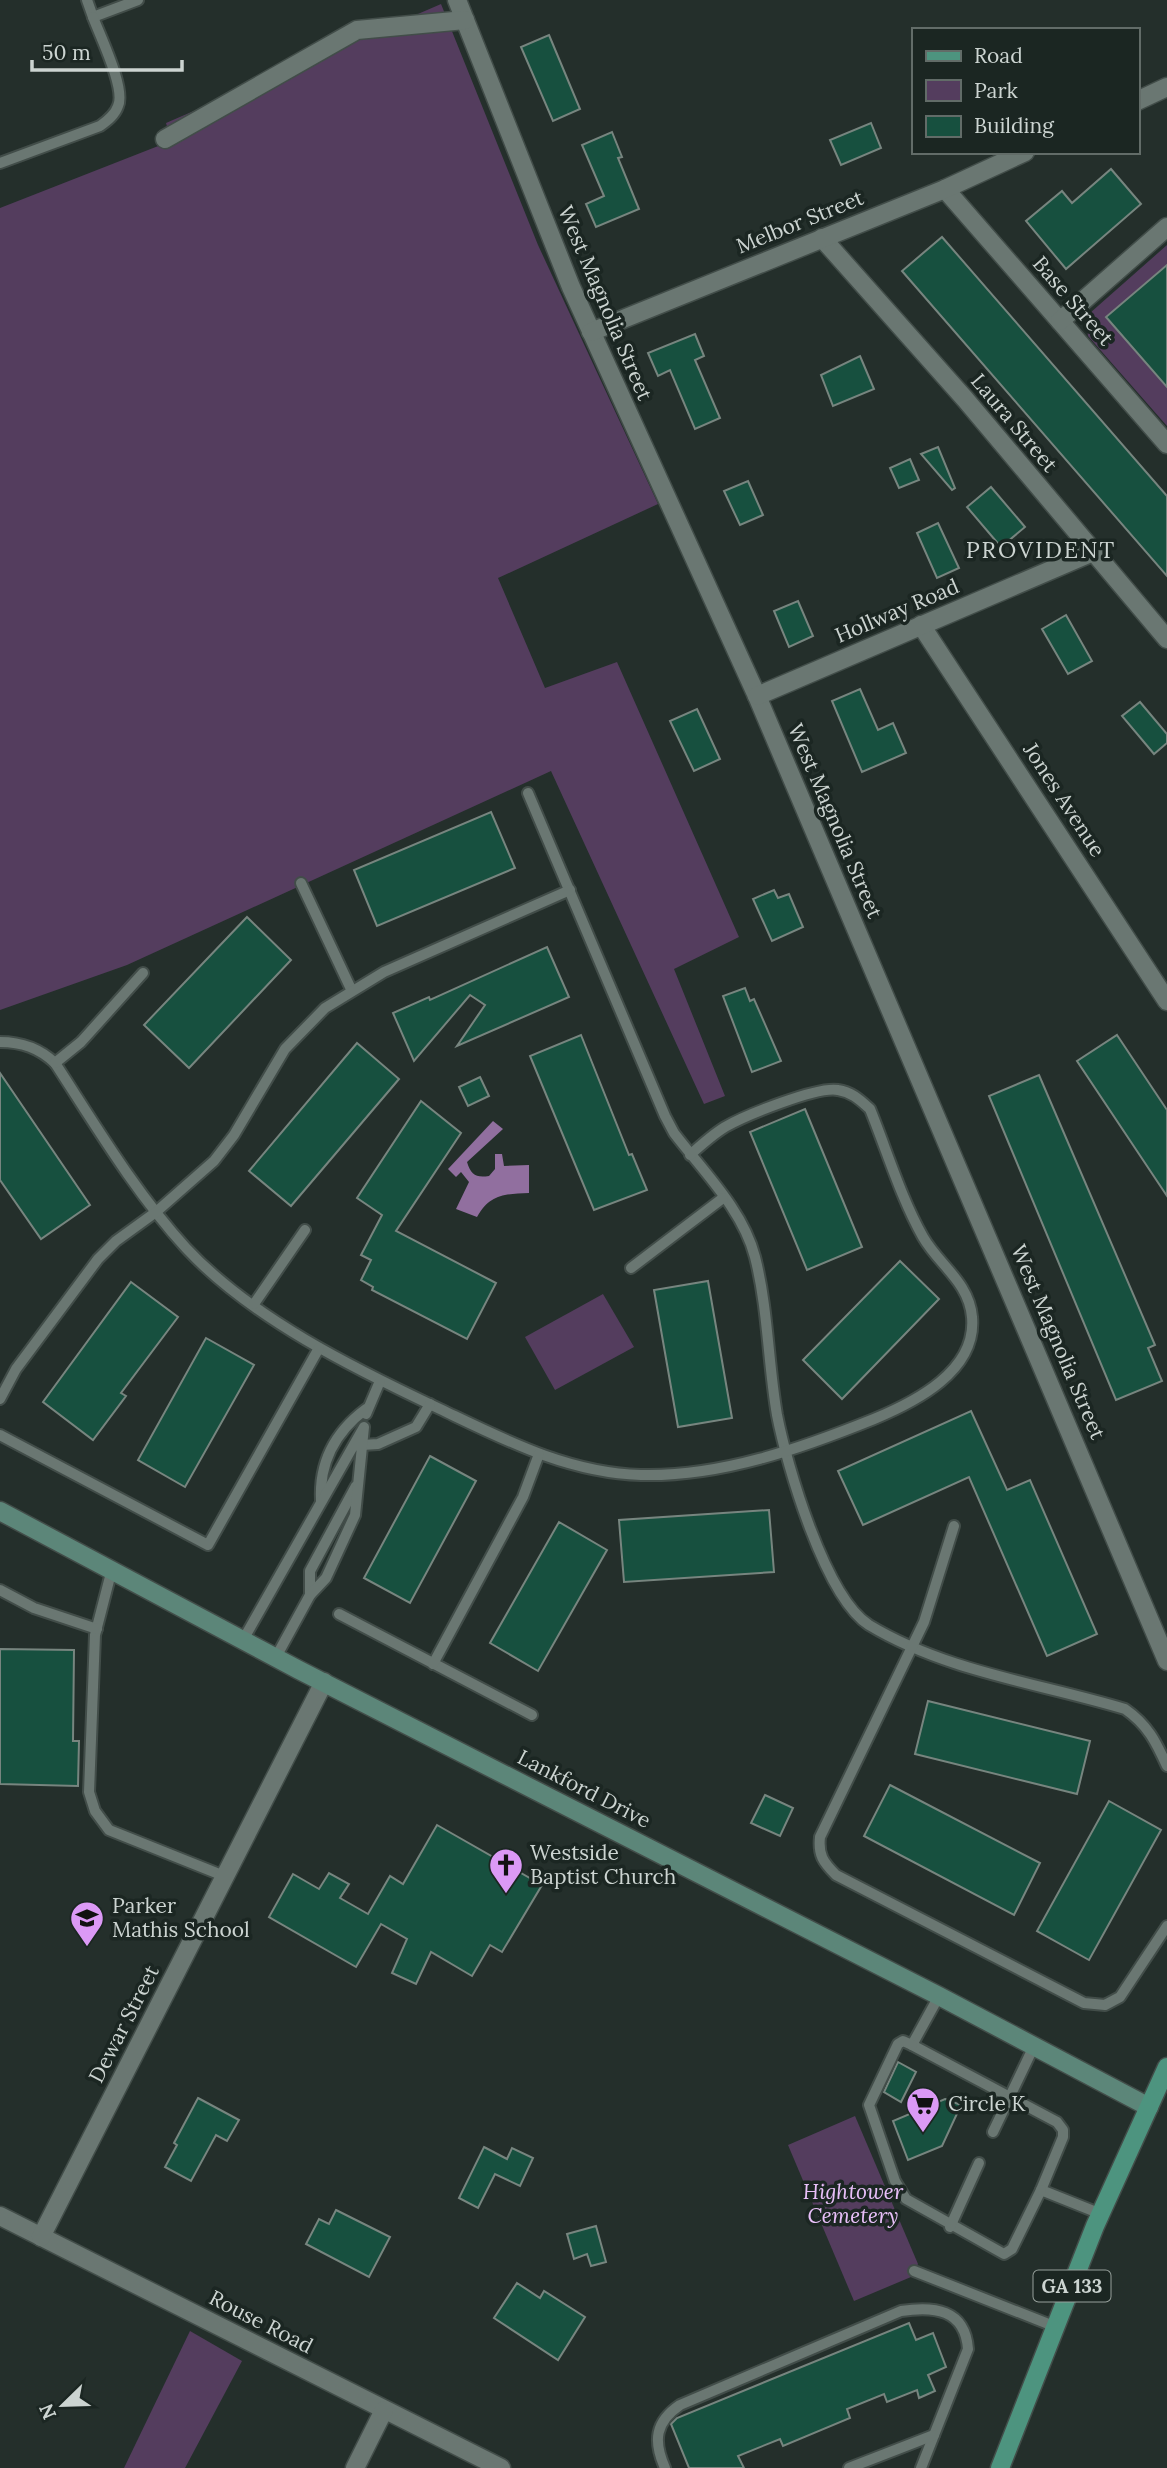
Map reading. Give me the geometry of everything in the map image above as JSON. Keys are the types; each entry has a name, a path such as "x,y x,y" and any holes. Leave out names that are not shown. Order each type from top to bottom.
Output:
{"main road":[{"name":"Lankford Drive","path":"0,1511 243,1640 939,1996 1149,2107"},
{"name":"GA 133","path":"1000,2468 1101,2214 1167,2067"}],"street":[{"name":"West Magnolia Street","path":"457,0 591,332 757,696 1167,1661"},
{"path":"165,139 357,30 465,20"},
{"path":"1139,100 1167,88"},
{"name":"Melbor Street","path":"591,332 945,189 1021,154"},
{"name":"Base Street","path":"945,189 1167,444"},
{"path":"1060,321 1167,227"},
{"name":"Laura Street","path":"822,238 965,399 1167,639"},
{"name":"Hollway Road","path":"757,696 1093,552"},
{"name":"Jones Avenue","path":"921,625 1167,1001"},
{"name":"Dewar Street","path":"41,2237 324,1682"},
{"name":"Rouse Road","path":"0,2216 501,2468"},
{"path":"355,2468 384,2410"}],"lane":[{"path":"0,163 100,126 120,104 120,90 87,0"},
{"path":"93,17 138,0"},
{"path":"528,793 666,1116 746,1232 755,1258 778,1416 822,1561 835,1587 867,1623 959,1666 1125,1709 1141,1720 1153,1735 1167,1766"},
{"path":"302,883 351,989"},
{"path":"0,1399 16,1369 98,1259 116,1241 156,1212 214,1161 234,1135 279,1057 305,1026 351,989 570,890"},
{"path":"55,1063 80,1042 143,973"},
{"path":"0,1042 23,1044 43,1051 55,1063 156,1212 211,1272 318,1348 380,1381 539,1454 596,1470 643,1475 732,1466 787,1450 896,1410 934,1388 953,1371 968,1344 973,1320 967,1294 923,1238 870,1109 854,1094 838,1089 820,1090 803,1096 726,1126 690,1154"},
{"path":"631,1268 723,1198"},
{"path":"254,1304 305,1230"},
{"path":"0,1435 208,1545 318,1348"},
{"path":"276,1657 310,1595 326,1578 355,1515 366,1409 380,1381"},
{"path":"362,1445 378,1444 416,1427 429,1404"},
{"path":"321,1503 320,1476 345,1425 366,1409"},
{"path":"243,1640 364,1427"},
{"path":"433,1664 523,1497 539,1454"},
{"path":"310,1595 310,1571 359,1481"},
{"path":"954,1526 924,1622 820,1837 818,1850 822,1862 836,1875 1084,2003 1105,2005 1120,1997 1167,1926"},
{"path":"112,1569 97,1629 89,1792 95,1811 109,1830 223,1876"},
{"path":"0,1590 34,1608 97,1629"},
{"path":"339,1615 532,1715"},
{"path":"912,2045 939,1996"},
{"path":"903,2041 1009,2096 1057,2122 1063,2130 1041,2190 1009,2253 1004,2253 950,2227 906,2199 899,2189 869,2113 869,2105 898,2044 903,2041"},
{"path":"993,2132 1034,2046"},
{"path":"950,2227 979,2163"},
{"path":"1041,2190 1101,2214"},
{"path":"914,2271 1056,2327"},
{"path":"664,2468 658,2443 659,2428 665,2415 680,2405 901,2311 925,2308 948,2313 967,2334 968,2349 920,2468"},
{"path":"849,2468 934,2435"}],"green space":[{"path":"441,4 538,245 658,504 498,578 545,688 617,662 739,937 674,969 725,1096 704,1104 551,771 127,965 0,1010 0,208 171,141 166,123"},
{"path":"1167,245 1167,426 1088,336 1086,320 1090,313","holes":["1145,283 1162,302 1107,317"]},
{"path":"603,1294 634,1347 555,1390 525,1337"},
{"name":"Hightower Cemetery","path":"855,2116 918,2264 911,2277 854,2301 788,2145"},
{"path":"190,2331 242,2361 185,2468 124,2468"}],"shaded area":[{"path":"493,1121 503,1129 467,1162 470,1170 477,1176 489,1176 495,1169 495,1154 502,1154 504,1166 529,1165 529,1193 498,1197 487,1204 477,1217 456,1209 469,1182 461,1172 456,1177 448,1169"}],"building":[{"path":"549,35 580,109 553,121 521,47"},
{"path":"871,123 881,148 841,165 830,140"},
{"path":"612,132 622,157 618,158 639,209 596,227 586,204 604,196 582,145"},
{"path":"1111,169 1141,204 1066,269 1026,221 1062,191 1072,203"},
{"path":"942,237 1167,496 1167,576 902,271"},
{"path":"1167,265 1167,387 1106,317"},
{"path":"695,334 704,356 695,360 720,418 695,429 670,370 658,376 648,353"},
{"path":"860,356 874,389 833,406 821,375"},
{"path":"938,447 955,488 952,490 921,454"},
{"path":"910,459 919,480 899,488 890,468"},
{"path":"748,481 763,515 740,525 724,491"},
{"path":"991,487 1025,527 1001,547 967,507"},
{"path":"938,523 959,568 937,578 917,533"},
{"path":"798,601 813,636 789,647 774,611"},
{"path":"1066,615 1092,661 1068,674 1042,629"},
{"path":"860,689 878,730 893,723 906,753 862,772 832,701"},
{"path":"1140,702 1167,734 1167,743 1154,754 1122,716"},
{"path":"697,709 720,759 694,771 670,721"},
{"path":"491,812 515,868 377,926 354,870"},
{"path":"774,890 778,898 789,894 803,927 772,941 753,899"},
{"path":"247,917 291,960 189,1068 144,1025"},
{"path":"547,947 569,997 457,1046 485,1005 470,995 414,1061 393,1013 429,997 430,1000"},
{"path":"745,988 750,1001 754,999 781,1061 752,1072 723,996"},
{"path":"581,1035 629,1155 632,1154 647,1190 594,1210 530,1056"},
{"path":"1117,1035 1167,1110 1167,1196 1077,1061"},
{"path":"357,1043 399,1079 291,1206 249,1171"},
{"path":"0,1073 90,1205 41,1239 0,1180"},
{"path":"1039,1075 1155,1345 1148,1348 1162,1381 1116,1400 989,1096"},
{"path":"480,1077 489,1096 468,1106 459,1087"},
{"path":"421,1101 461,1133 396,1231 496,1283 467,1339 372,1290 373,1287 361,1280 371,1260 361,1255 382,1215 357,1198"},
{"path":"805,1109 862,1247 807,1270 750,1132"},
{"path":"900,1261 939,1299 842,1399 803,1360"},
{"path":"708,1281 732,1418 678,1427 654,1290"},
{"path":"131,1282 178,1317 121,1393 126,1396 93,1440 43,1402"},
{"path":"206,1338 254,1365 185,1487 138,1460"},
{"path":"971,1411 1007,1490 1030,1480 1097,1634 1047,1656 969,1477 863,1525 838,1471"},
{"path":"430,1456 476,1481 410,1603 364,1578"},
{"path":"769,1510 774,1572 624,1582 619,1520"},
{"path":"559,1522 607,1550 538,1671 490,1643"},
{"path":"0,1649 74,1650 73,1741 79,1741 78,1786 0,1784"},
{"path":"928,1701 1090,1741 1077,1794 915,1754"},
{"path":"890,1785 1040,1863 1014,1915 864,1836"},
{"path":"765,1795 793,1808 780,1836 751,1823"},
{"path":"1109,1801 1161,1830 1089,1960 1037,1931"},
{"path":"437,1825 542,1885 502,1952 490,1945 472,1976 431,1952 416,1984 392,1973 407,1939 381,1924 356,1967 269,1917 293,1874 319,1889 329,1873 349,1884 340,1898 368,1914 390,1876 403,1884"},
{"path":"898,2062 916,2072 901,2102 884,2092"},
{"path":"198,2098 239,2120 227,2141 216,2135 191,2181 165,2167 177,2145 174,2143"},
{"name":"Circle K","path":"945,2099 961,2105 942,2146 908,2160 893,2121"},
{"path":"484,2147 507,2159 512,2148 533,2158 520,2186 495,2174 478,2208 459,2198"},
{"path":"336,2210 390,2237 369,2277 306,2244 319,2219 329,2224"},
{"path":"596,2226 606,2262 591,2266 587,2254 574,2259 567,2234"},
{"path":"517,2283 540,2298 544,2291 585,2317 558,2360 494,2318"},
{"path":"909,2323 916,2340 933,2333 946,2367 928,2375 935,2391 919,2398 917,2390 887,2402 884,2394 847,2409 850,2418 783,2446 780,2439 738,2456 744,2468 689,2468 671,2424 677,2418"}],"place":[{"name":"Westside Baptist Church","path":"506,1895"},
{"name":"Parker Mathis School","path":"87,1948"},
{"name":"Circle K","path":"923,2134"}],"district":[{"name":"PROVIDENT","path":"1041,550"}]}
